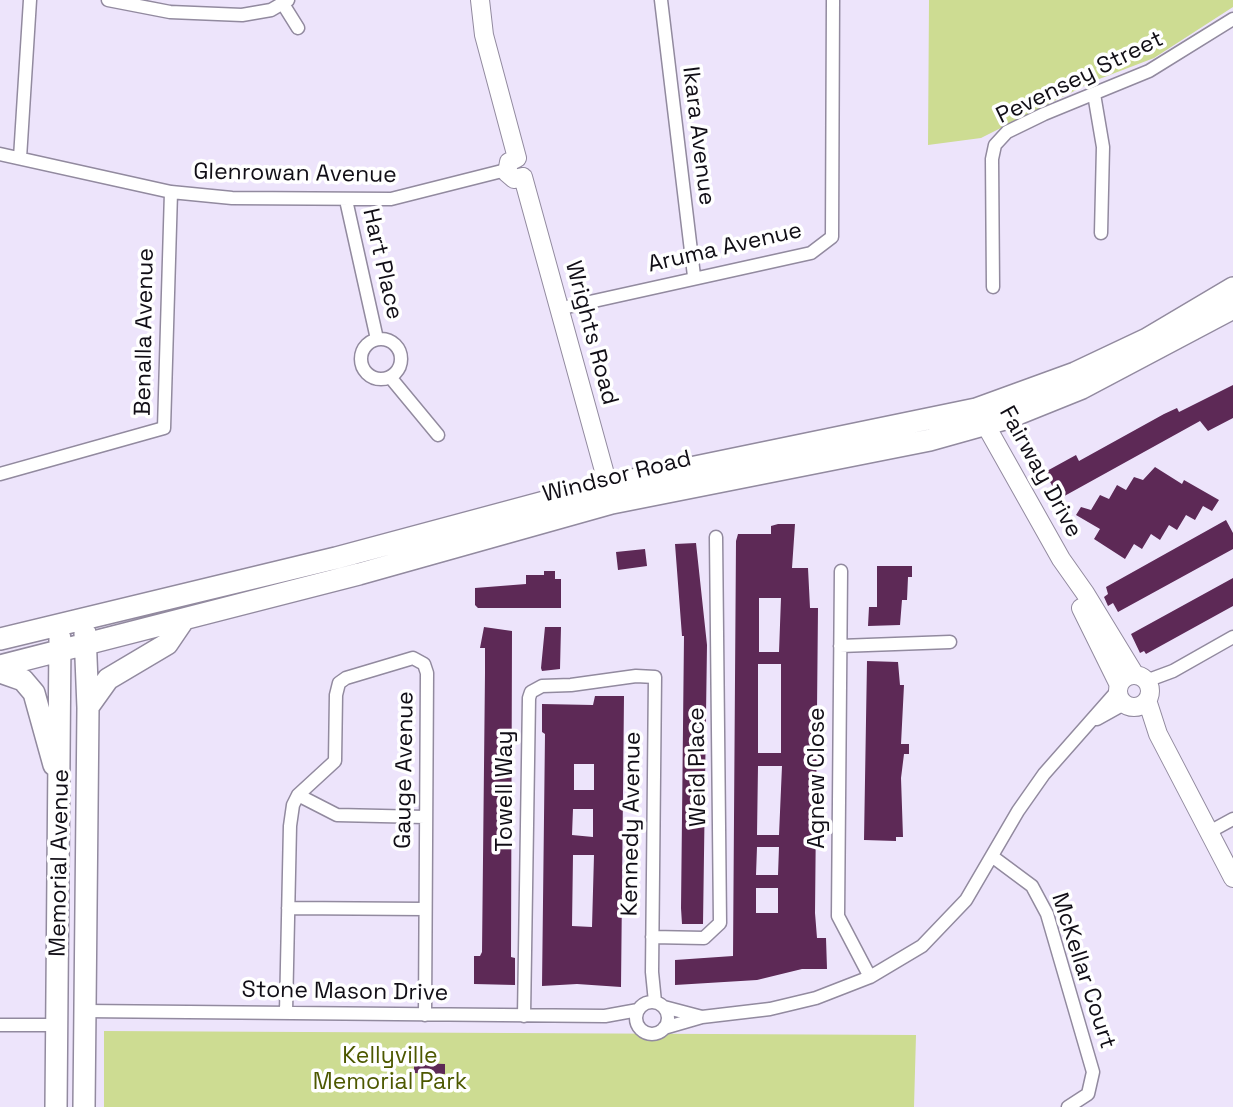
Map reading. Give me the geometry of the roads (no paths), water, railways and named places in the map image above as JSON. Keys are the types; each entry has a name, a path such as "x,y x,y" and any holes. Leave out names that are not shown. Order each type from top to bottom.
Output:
{"main road":[{"name":"Windsor Road","path":"0,639 610,494 930,440 1147,339 1233,288"},
{"name":"Windsor Road","path":"981,417 1082,388 1233,308"},
{"name":"Windsor Road","path":"0,666 359,574 610,494"},
{"path":"88,708 108,679 167,644 184,619"},
{"name":"Memorial Avenue","path":"84,1107 88,708 85,620"},
{"name":"Memorial Avenue","path":"56,1107 60,626"},
{"path":"0,673 23,680 34,693 46,743 59,777"}],"street":[{"path":"20,158 30,0"},
{"path":"108,0 242,15 262,13 285,2 298,28"},
{"name":"Wrights Road","path":"480,0 485,36 515,168 610,494"},
{"name":"Ikara Avenue","path":"661,0 694,276"},
{"name":"Aruma Avenue","path":"558,309 694,276 811,253 832,237 833,0"},
{"name":"Pevensey Street","path":"993,286 992,159 995,145 1007,132 1149,71 1233,19"},
{"path":"1094,94 1103,147 1101,233"},
{"name":"Glenrowan Avenue","path":"0,154 171,192 232,198 346,200 401,197 515,168"},
{"name":"Benalla Avenue","path":"0,474 164,428 171,192"},
{"name":"Hart Place","path":"346,200 377,339"},
{"name":"Hart Place","path":"377,339 390,340 399,349 399,368 390,377 377,379 363,368 363,350 377,339"},
{"path":"390,377 438,435"},
{"name":"Fairway Drive","path":"981,417 1061,559 1076,599 1158,734 1233,877"},
{"name":"Weid Place","path":"652,937 704,938 720,923 716,537"},
{"name":"Agnew Close","path":"841,571 838,916 870,977"},
{"name":"Stone Mason Drive","path":"605,1016 637,1024 649,1034 702,1017 769,1009 816,998 870,977 898,962 944,927 966,900 993,858 1018,811 1044,774 1091,723 1134,692 1233,637"},
{"path":"840,646 950,642"},
{"name":"Gauge Avenue","path":"298,794 335,761 336,695 340,683 346,678 413,658 424,664 428,673 425,1015"},
{"name":"Kennedy Avenue","path":"651,1005 654,677"},
{"name":"Towell Way","path":"524,1016 528,698 531,692 542,686 654,677"},
{"path":"286,1012 290,826 298,794 337,816 425,817"},
{"path":"1211,831 1233,819"},
{"name":"McKellar Court","path":"993,858 1032,886 1047,914 1093,1072 1088,1094 1068,1107"},
{"path":"288,908 425,908"},
{"path":"637,1024 651,1005 668,1018 664,1028"},
{"name":"Stone Mason Drive","path":"85,1011 605,1016 651,1005 702,1017"},
{"path":"0,1025 58,1026"}],"park label":[{"name":"Kellyville Memorial Park","path":"390,1070"}]}
